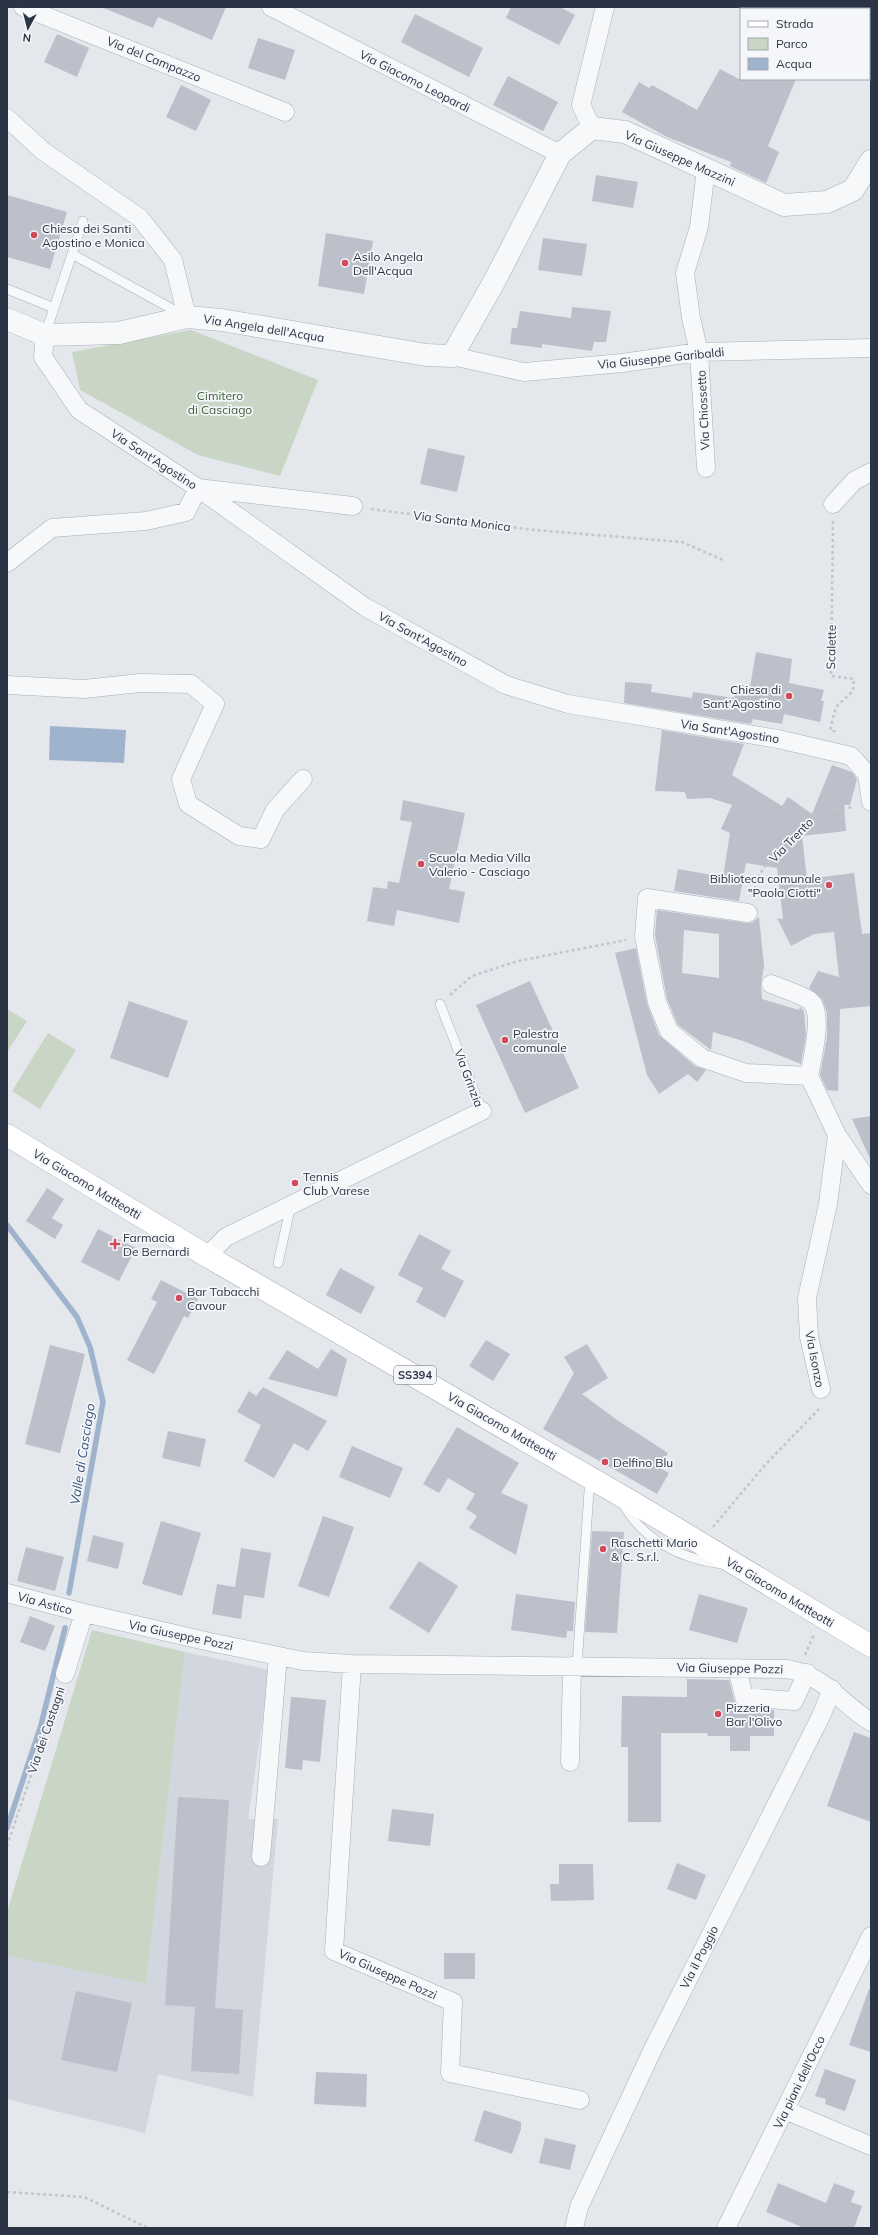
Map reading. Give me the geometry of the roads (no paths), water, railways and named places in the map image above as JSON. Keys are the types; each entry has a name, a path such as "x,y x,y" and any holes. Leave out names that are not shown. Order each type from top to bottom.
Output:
{"main road":[{"name":"Via Giacomo Matteotti","path":"7,1135 207,1256 590,1477 822,1618 871,1646"}],"street":[{"name":"Via del Campazzo","path":"22,7 285,112"},
{"name":"Via Giacomo Leopardi","path":"271,7 560,154"},
{"path":"452,356 494,282 560,154 592,128 581,105 605,7"},
{"path":"7,118 42,151 140,218 173,260 187,318"},
{"name":"Via Giuseppe Mazzini","path":"592,128 625,132 784,205 827,202 853,190 871,162"},
{"name":"Via Chiossetto","path":"706,169 699,227 685,273 691,318 699,352 706,468"},
{"name":"Via Angela dell'Acqua","path":"7,319 45,335 119,333 187,318 222,320 426,355 452,356"},
{"name":"Via Sant'Agostino","path":"45,335 43,357 79,410 198,488 365,607 506,685 568,704 778,739 851,756 867,774 864,804"},
{"name":"Via Giuseppe Garibaldi","path":"452,356 524,372 622,363 699,352 871,348"},
{"path":"833,504 854,481 871,472"},
{"path":"7,563 52,528 146,521 186,512 198,488 353,506"},
{"path":"7,685 84,689 140,682 191,684 215,704 181,779 188,804 238,836 261,839 275,810 303,779"},
{"path":"748,913 647,898 644,936 656,1002 669,1031 702,1058 746,1073 809,1076"},
{"path":"771,984 810,1001 815,1008 817,1024 809,1076 837,1135 871,1185"},
{"name":"Via Grinzia","path":"207,1256 226,1237 482,1112"},
{"name":"Via Isonzo","path":"821,1389 809,1336 807,1298 828,1204 837,1135"},
{"name":"Via Astico","path":"7,1593 84,1613"},
{"name":"Via Giuseppe Pozzi","path":"84,1613 278,1656 310,1661 352,1664 787,1669 804,1672 832,1689 871,1722"},
{"name":"Via dei Castagni","path":"65,1674 84,1613"},
{"path":"261,1857 278,1656"},
{"name":"Via Giuseppe Pozzi","path":"352,1664 334,1951 453,2002 450,2073 580,2100"},
{"path":"570,1762 575,1666"},
{"path":"737,1668 744,1697 794,1701 804,1672"},
{"name":"Via il Poggio","path":"574,2228 579,2207 653,2049 821,1716 832,1689"},
{"name":"Via piani dell'Occo","path":"726,2228 871,1936"},
{"path":"785,2110 871,2146"}],"lane":[{"path":"45,335 83,221"},
{"path":"72,254 187,318"},
{"path":"7,289 54,308"},
{"name":"Via Grinzia","path":"440,1004 482,1112"},
{"path":"278,1263 292,1205"},
{"path":"575,1666 590,1477"}],"water":[{"path":"50,726 126,730 124,763 49,760"}],"waterway":[{"name":"Valle di Casciago","path":"7,1225 77,1317 90,1347 103,1402 69,1593"},
{"name":"Valle di Casciago","path":"7,1828 41,1725 65,1628"}],"place":[{"name":"Chiesa dei Santi Agostino e Monica","path":"34,235"},
{"name":"Asilo Angela Dell'Acqua","path":"345,263"},
{"name":"Chiesa di Sant'Agostino","path":"789,696"},
{"name":"Scuola Media Villa Valerio - Casciago","path":"421,864"},
{"name":"Biblioteca comunale \"Paola Ciotti\"","path":"829,885"},
{"name":"Palestra comunale","path":"505,1040"},
{"name":"Tennis Club Varese","path":"295,1183"},
{"name":"Farmacia De Bernardi","path":"115,1244"},
{"name":"Bar Tabacchi Cavour","path":"179,1298"},
{"name":"Delfino Blu","path":"605,1462"},
{"name":"Raschetti Mario & C. S.r.l.","path":"603,1549"},
{"name":"Pizzeria Bar l'Olivo","path":"718,1714"}],"park label":[{"name":"Cimitero di Casciago","path":"220,402"}]}
